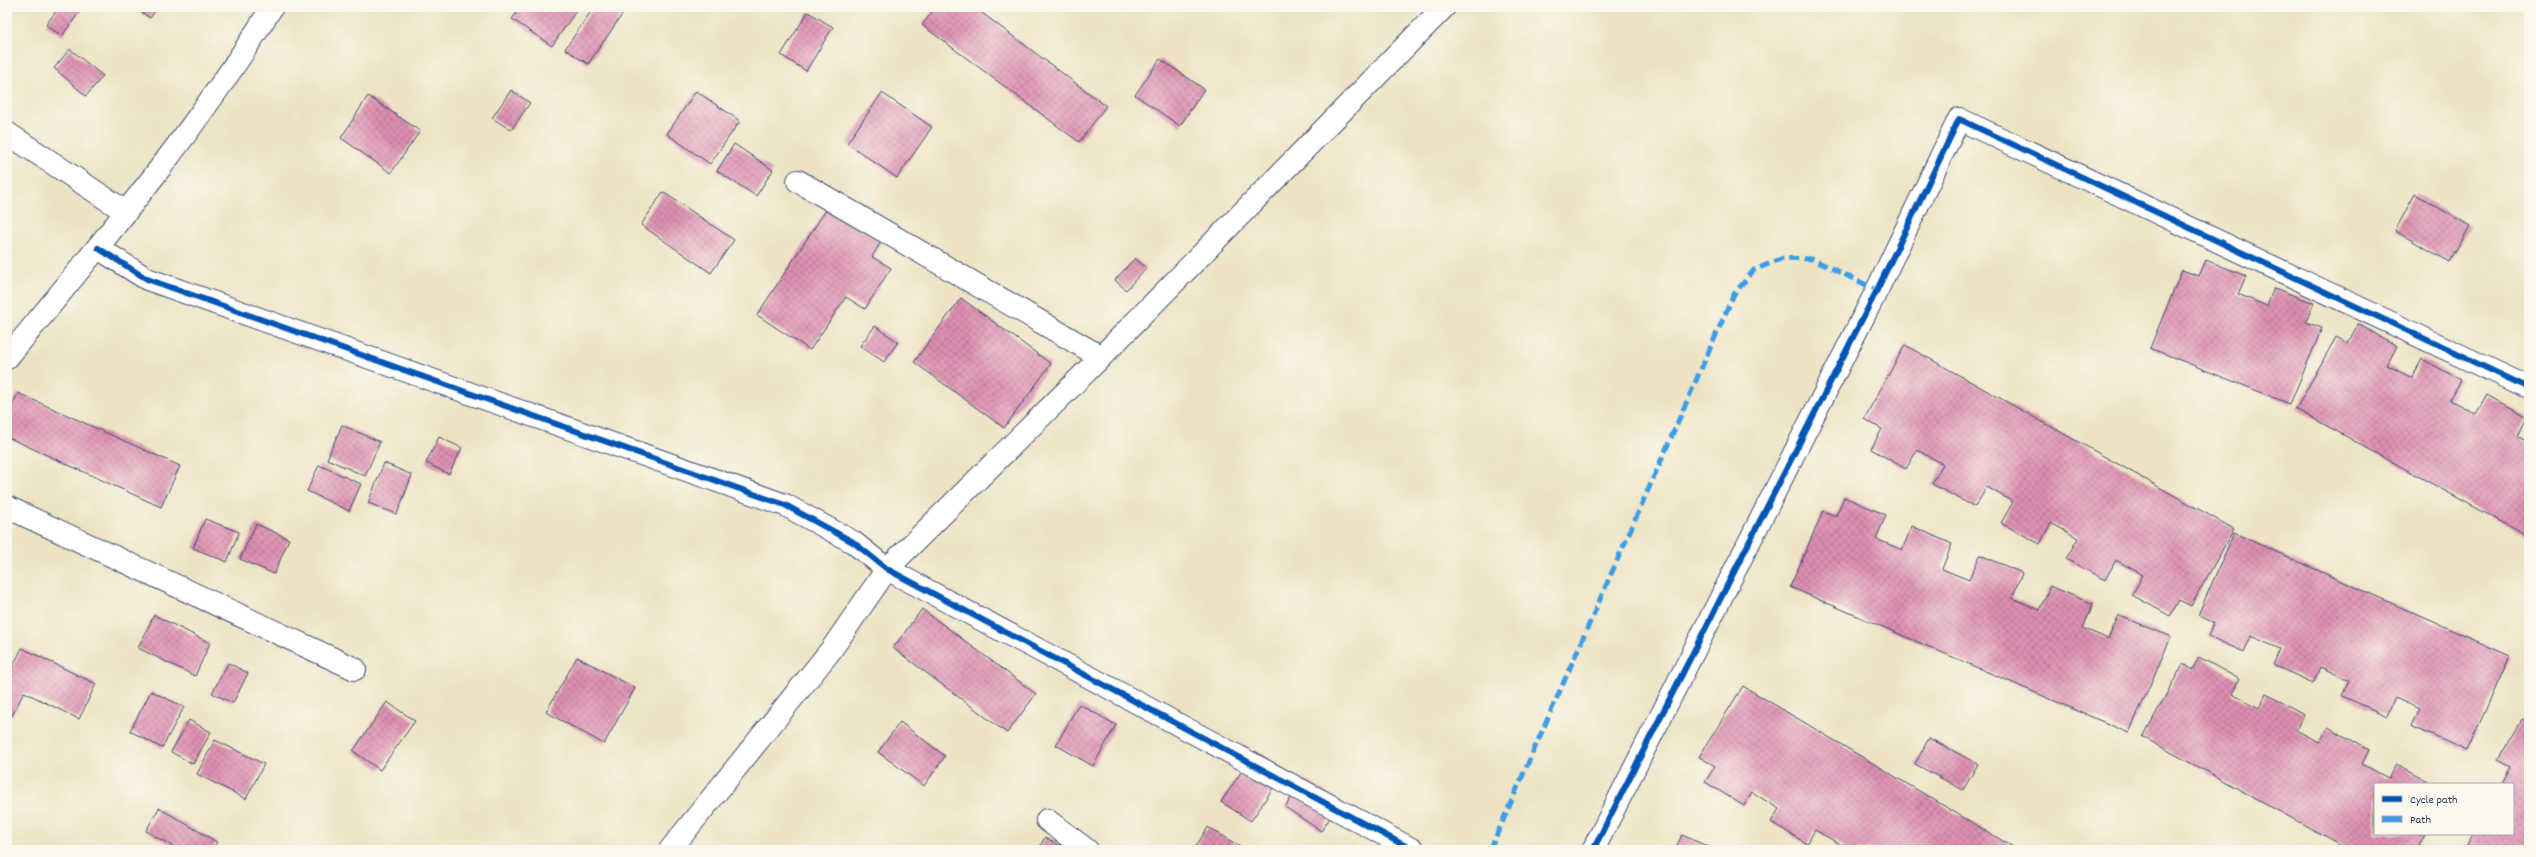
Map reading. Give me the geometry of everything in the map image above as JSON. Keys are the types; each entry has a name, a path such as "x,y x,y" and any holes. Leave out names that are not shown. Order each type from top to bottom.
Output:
{"street":[{"path":"7,358 126,212 199,114 272,7"},
{"path":"670,850 831,650 887,569 1102,357 1444,7"},
{"path":"1592,850 1877,290 1959,119 2529,388"},
{"path":"7,133 126,212"},
{"path":"798,181 1102,357"},
{"path":"98,248 147,279 785,505 853,542 887,569 1414,850"},
{"path":"7,507 355,669"},
{"path":"1047,820 1087,850"}],"building":[{"path":"59,7 83,7 62,36 46,25"},
{"path":"133,7 158,7 150,18"},
{"path":"521,7 571,7 576,11 552,46 512,19"},
{"path":"594,7 626,9 588,64 565,49"},
{"path":"936,7 974,7 1106,106 1079,142 922,25"},
{"path":"808,12 833,27 806,71 781,55"},
{"path":"70,49 103,76 86,96 54,68"},
{"path":"1160,59 1204,89 1180,126 1135,95"},
{"path":"511,90 530,103 511,130 492,118"},
{"path":"696,91 740,121 710,164 667,134"},
{"path":"882,93 932,127 897,178 847,143"},
{"path":"368,96 420,131 391,173 341,138"},
{"path":"734,144 773,170 756,196 717,171"},
{"path":"663,192 734,240 711,273 641,225"},
{"path":"2415,194 2470,226 2450,262 2395,231"},
{"path":"828,207 881,242 872,257 891,268 865,309 846,297 810,350 757,315"},
{"path":"1135,258 1146,268 1126,290 1115,280"},
{"path":"2206,260 2246,276 2238,294 2267,306 2274,288 2314,303 2306,322 2322,328 2290,404 2150,348 2182,270 2199,276"},
{"path":"961,298 1051,364 1004,428 914,362"},
{"path":"2358,324 2397,346 2387,365 2412,378 2422,359 2461,380 2450,400 2476,414 2487,395 2527,417 2517,436 2529,443 2529,537 2296,409 2336,337 2348,343"},
{"path":"875,326 898,342 884,362 860,346"},
{"path":"1905,345 2234,529 2191,606 2179,600 2170,616 2132,595 2143,575 2116,560 2105,580 2066,559 2078,538 2051,523 2040,544 2001,523 2013,502 1987,487 1975,507 1932,484 1943,464 1917,450 1906,469 1871,449 1882,429 1864,419"},
{"path":"18,393 180,466 161,507 7,437 7,416"},
{"path":"342,425 380,442 365,476 327,459"},
{"path":"439,437 462,448 449,474 426,463"},
{"path":"384,463 412,475 397,514 368,503"},
{"path":"319,465 361,484 349,511 307,491"},
{"path":"1844,497 1886,515 1876,539 1902,550 1912,526 1952,544 1942,569 1969,580 1980,555 2022,573 2012,598 2040,610 2050,586 2093,604 2083,628 2108,639 2119,615 2171,637 2129,733 1790,587 1823,511 1836,516"},
{"path":"205,519 239,532 227,562 193,548"},
{"path":"256,524 289,539 274,574 240,559"},
{"path":"2234,533 2510,656 2467,751 2411,726 2419,709 2395,698 2387,716 2342,696 2349,680 2320,667 2313,683 2273,665 2280,649 2251,636 2244,652 2208,636 2214,623 2198,615"},
{"path":"922,609 1036,694 1007,733 893,648"},
{"path":"154,615 210,643 195,676 138,648"},
{"path":"22,648 96,684 79,719 24,692 12,716 7,714 7,678"},
{"path":"577,657 635,688 604,744 546,712"},
{"path":"2199,657 2239,679 2232,694 2259,708 2266,694 2304,714 2296,730 2319,742 2328,727 2369,750 2362,764 2388,778 2396,765 2430,783 2374,783 2374,835 2424,835 2416,850 2350,850 2143,737 2183,664 2192,670"},
{"path":"228,663 248,673 233,703 212,693"},
{"path":"1743,686 2018,850 1841,850 1843,846 1815,830 1807,844 1771,822 1779,809 1752,792 1744,806 1705,782 1715,766 1699,757"},
{"path":"151,691 184,707 162,748 130,731"},
{"path":"387,702 415,721 380,770 353,751"},
{"path":"1079,704 1116,725 1093,766 1056,745"},
{"path":"2522,719 2529,723 2529,850 2465,850 2473,835 2514,835 2514,783 2503,783 2511,767 2498,760"},
{"path":"189,720 211,732 193,764 171,752"},
{"path":"900,722 945,756 924,786 878,752"},
{"path":"1929,738 1978,764 1963,790 1915,764"},
{"path":"215,740 264,764 246,799 197,774"},
{"path":"1255,751 1285,770 1251,821 1221,802"},
{"path":"1304,779 1341,802 1321,831 1285,807"},
{"path":"159,808 217,842 212,850 179,850 146,831"},
{"path":"1208,827 1242,848 1241,850 1194,850"},
{"path":"1682,835 1716,850 1675,850"},
{"path":"1045,837 1066,850 1038,850"}],"marked path":[{"path":"1490,850 1734,294 1754,270 1783,258 1812,259 1877,290"}],"cycle path":[{"path":"1593,850 1877,290 1959,119 2529,388"},
{"path":"98,248 147,279 785,505 853,542 887,569 1413,850"}]}
